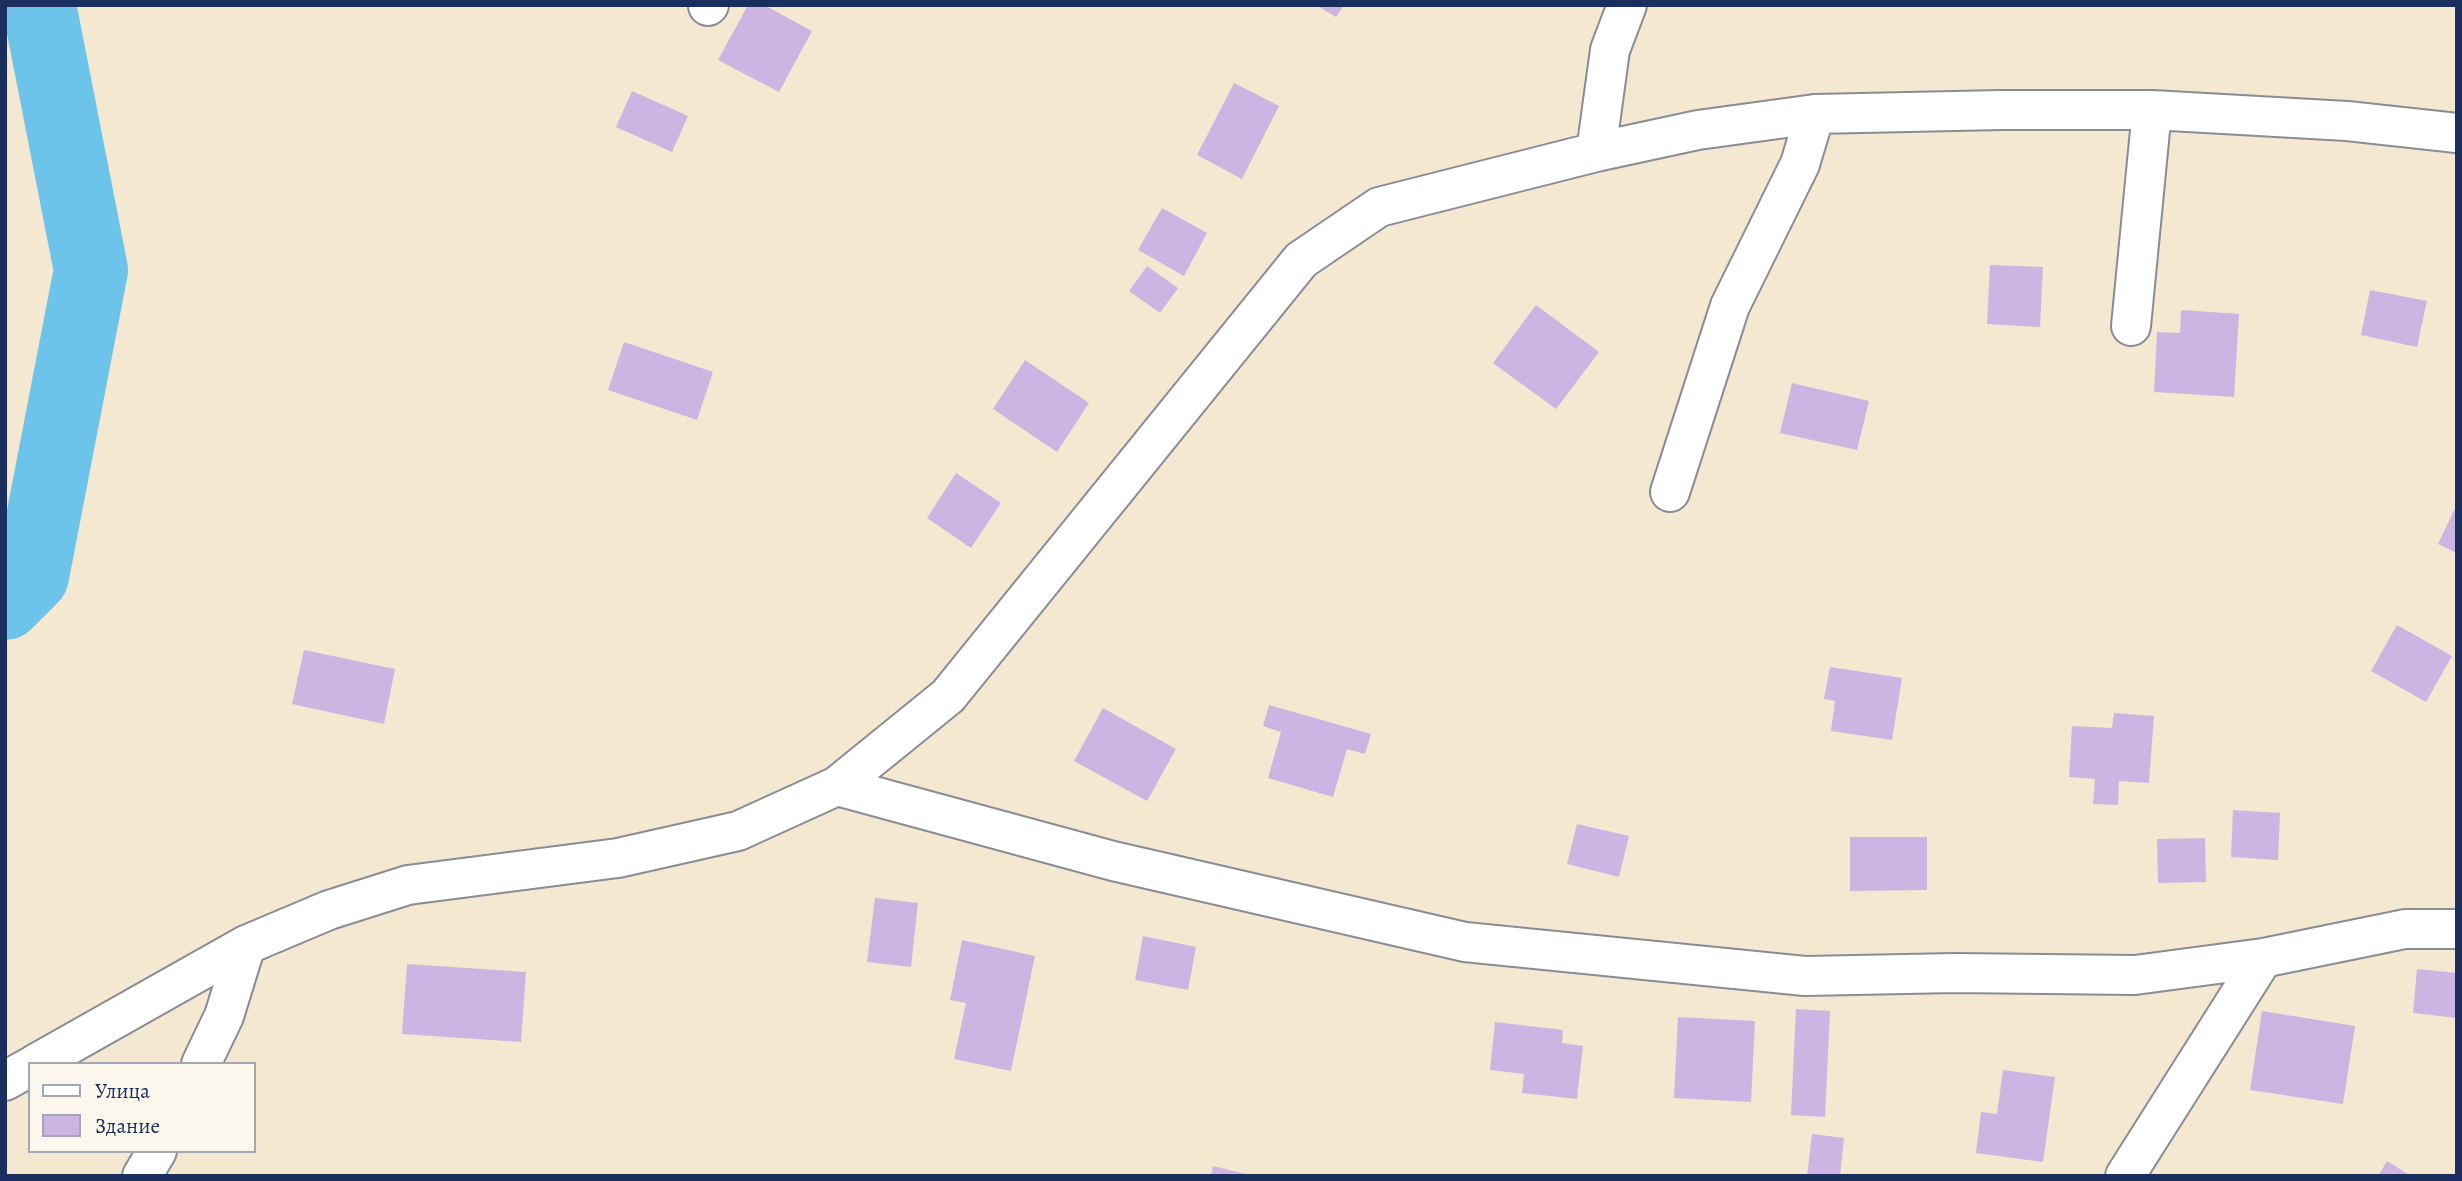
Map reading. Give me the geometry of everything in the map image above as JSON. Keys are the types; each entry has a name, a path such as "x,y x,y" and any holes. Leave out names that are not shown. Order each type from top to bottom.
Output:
{"street":[{"path":"1596,152 1610,50 1627,5"},
{"path":"2131,327 2152,110"},
{"path":"39,1062 246,945 329,910 408,885 618,858 737,831 836,786 948,696 1301,260 1379,207 1596,152 1698,130 1815,114 2152,110 2347,121 2457,133"},
{"path":"1670,492 1730,306 1800,164 1815,114"},
{"path":"836,786 1113,860 1465,942 1805,976 1955,973 2135,975 2263,958 2404,929 2457,929"},
{"path":"202,1062 224,1017 246,945"},
{"path":"2125,1176 2263,958"},
{"path":"5,1081 28,1068"},
{"path":"142,1176 155,1153"}],"building":[{"path":"748,5 764,5 812,31 779,92 718,60"},
{"path":"1316,5 1344,5 1336,17"},
{"path":"1234,83 1279,106 1242,179 1197,155"},
{"path":"632,91 688,116 672,152 616,127"},
{"path":"1162,208 1207,233 1184,276 1138,250"},
{"path":"1990,265 2043,267 2040,327 1987,324"},
{"path":"1147,266 1178,288 1160,313 1129,291"},
{"path":"2370,290 2427,301 2417,347 2361,335"},
{"path":"1536,305 1599,352 1556,409 1493,363"},
{"path":"2181,310 2239,314 2234,397 2154,392 2157,332 2180,333"},
{"path":"624,342 713,372 697,420 608,390"},
{"path":"1025,360 1089,403 1057,452 993,409"},
{"path":"1792,383 1869,401 1857,450 1780,433"},
{"path":"956,473 1001,503 971,548 927,518"},
{"path":"2457,504 2457,553 2438,544"},
{"path":"2397,625 2452,656 2426,702 2371,671"},
{"path":"304,650 395,669 384,724 292,704"},
{"path":"1830,667 1902,678 1892,740 1831,731 1835,701 1824,699"},
{"path":"1269,705 1371,734 1365,754 1347,749 1333,797 1268,778 1281,732 1263,726"},
{"path":"1103,708 1176,749 1147,801 1074,761"},
{"path":"2114,713 2154,716 2149,783 2119,781 2118,805 2093,804 2095,779 2069,777 2072,726 2112,728"},
{"path":"2233,810 2280,813 2278,860 2231,857"},
{"path":"1577,824 1629,836 1619,877 1567,864"},
{"path":"1850,837 1927,837 1927,890 1850,891"},
{"path":"2205,838 2206,882 2158,883 2157,839"},
{"path":"875,898 918,903 911,967 867,962"},
{"path":"1143,936 1196,947 1188,990 1135,980"},
{"path":"962,940 1035,956 1011,1071 954,1059 966,1003 950,1000"},
{"path":"407,964 526,972 521,1042 402,1034"},
{"path":"2417,969 2457,973 2457,1018 2413,1013"},
{"path":"1796,1009 1830,1011 1825,1117 1791,1115"},
{"path":"2262,1011 2355,1026 2343,1104 2250,1090"},
{"path":"1678,1017 1755,1021 1751,1102 1674,1098"},
{"path":"1495,1022 1563,1030 1562,1043 1583,1046 1577,1099 1522,1093 1524,1074 1490,1070"},
{"path":"2003,1070 2055,1077 2043,1162 1976,1153 1981,1112 1997,1114"},
{"path":"1812,1134 1844,1138 1840,1176 1807,1176"},
{"path":"2387,1161 2411,1176 2378,1176"},
{"path":"1213,1166 1250,1175 1250,1176 1211,1176"}],"waterway":[{"path":"5,603 32,576 91,270 39,5"}]}
